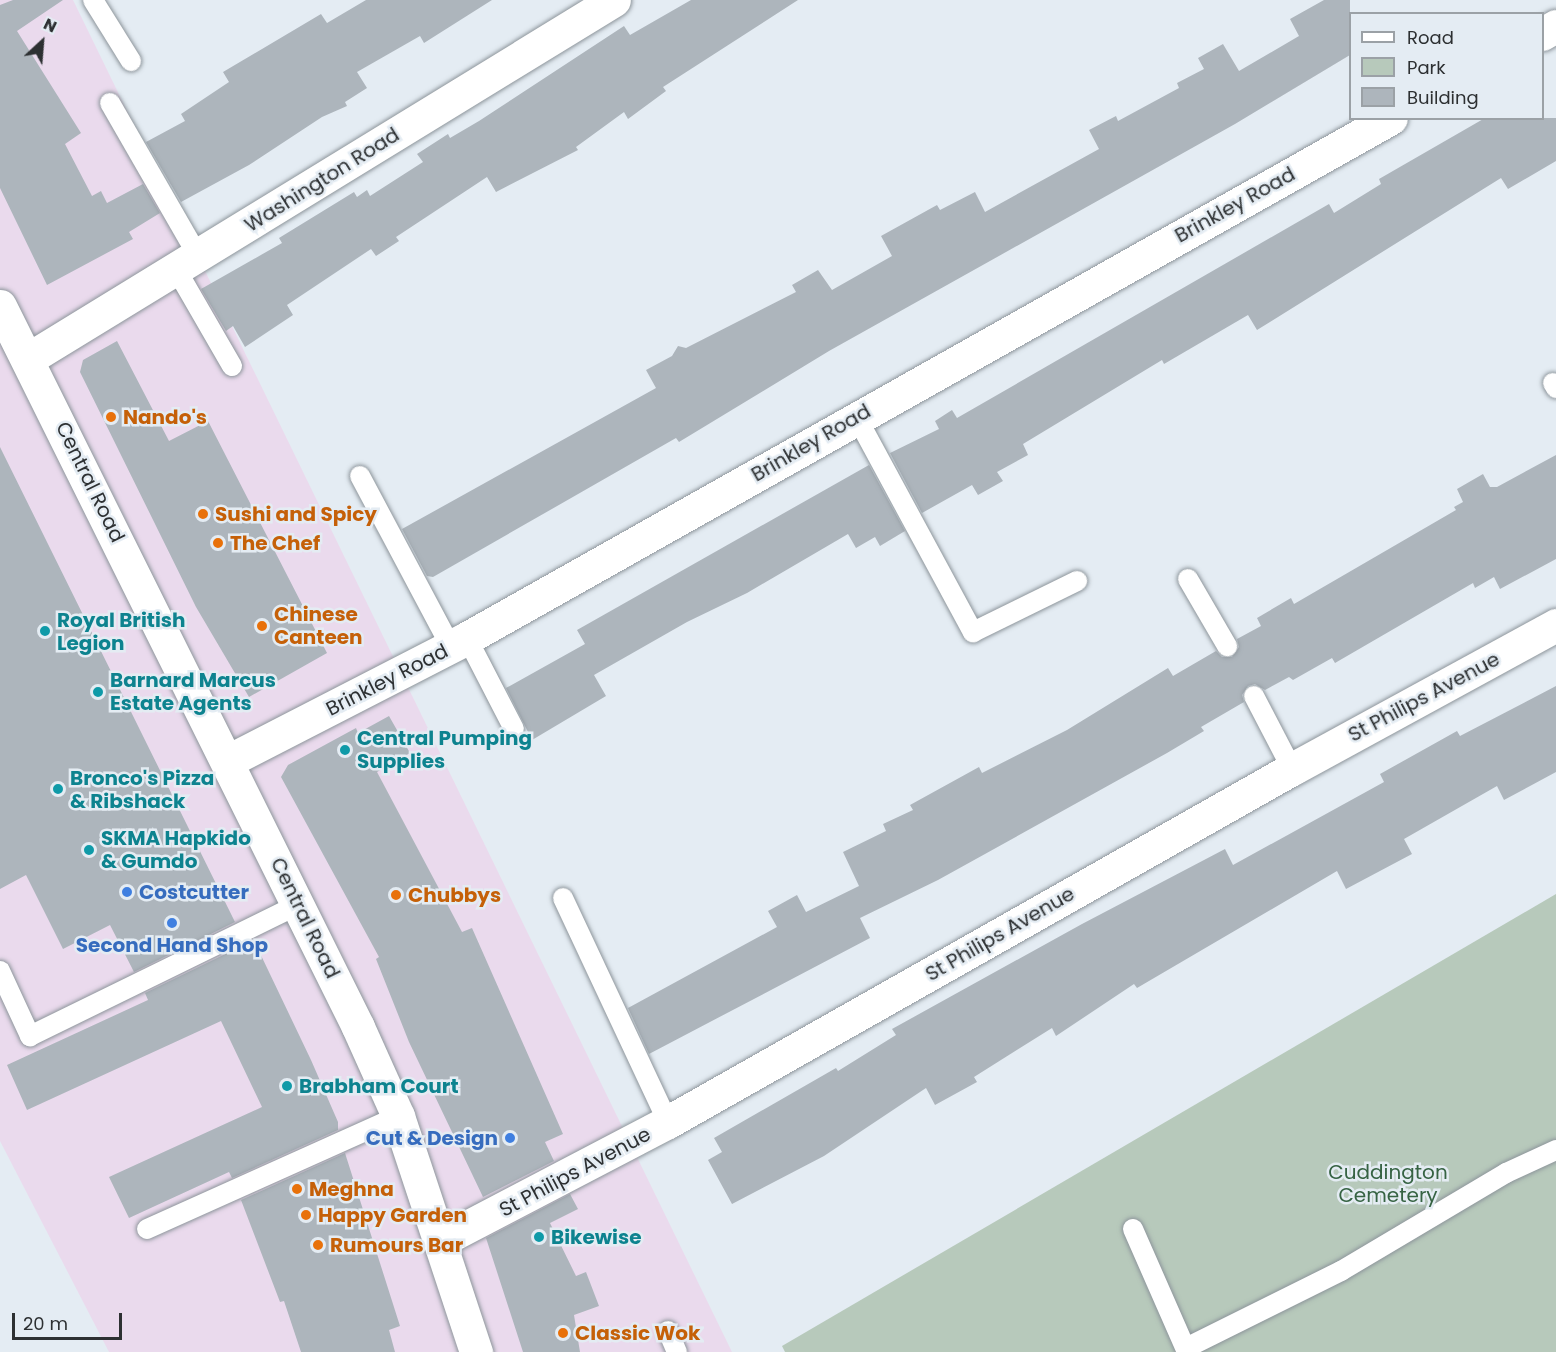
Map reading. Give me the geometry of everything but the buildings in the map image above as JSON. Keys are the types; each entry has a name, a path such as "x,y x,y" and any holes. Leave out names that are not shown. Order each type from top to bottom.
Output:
{"street":[{"name":"Washington Road","path":"11,335 187,262 614,0"},
{"name":"Brinkley Road","path":"228,761 459,643 856,416 1386,120"},
{"name":"Central Road","path":"11,335 299,904 398,1116 442,1240 476,1352"},
{"name":"St Philips Avenue","path":"442,1240 668,1122 1292,769 1556,626"}],"lane":[{"path":"93,0 131,61"},
{"path":"110,103 187,262 232,366"},
{"path":"856,416 973,632 1077,581"},
{"path":"360,476 459,643 514,729"},
{"path":"1188,579 1227,645"},
{"path":"1254,696 1292,769"},
{"path":"563,898 668,1122"},
{"path":"0,971 30,1036 299,904"},
{"path":"147,1229 398,1116"},
{"path":"1133,1230 1186,1350 1341,1271 1506,1173 1556,1150"},
{"path":"668,1331 677,1352"}],"shaded area":[{"path":"0,0 73,0 732,1352 109,1352 0,1141"}],"green space":[{"name":"Cuddington Cemetery","path":"1556,894 1556,1352 785,1352 782,1346"}],"place":[{"name":"Nando's","path":"111,417"},
{"name":"Sushi and Spicy","path":"203,514"},
{"name":"The Chef","path":"218,543"},
{"name":"Chinese Canteen","path":"262,626"},
{"name":"Royal British Legion","path":"45,631"},
{"name":"Barnard Marcus Estate Agents","path":"98,692"},
{"name":"Central Pumping Supplies","path":"345,750"},
{"name":"Bronco's Pizza & Ribshack","path":"58,789"},
{"name":"SKMA Hapkido & Gumdo","path":"89,850"},
{"name":"Costcutter","path":"127,892"},
{"name":"Chubbys","path":"396,895"},
{"name":"Second Hand Shop","path":"172,923"},
{"name":"Brabham Court","path":"287,1086"},
{"name":"Cut & Design","path":"510,1138"},
{"name":"Meghna","path":"297,1189"},
{"name":"Happy Garden","path":"306,1215"},
{"name":"Bikewise","path":"539,1237"},
{"name":"Rumours Bar","path":"318,1245"},
{"name":"Classic Wok","path":"563,1333"}]}
